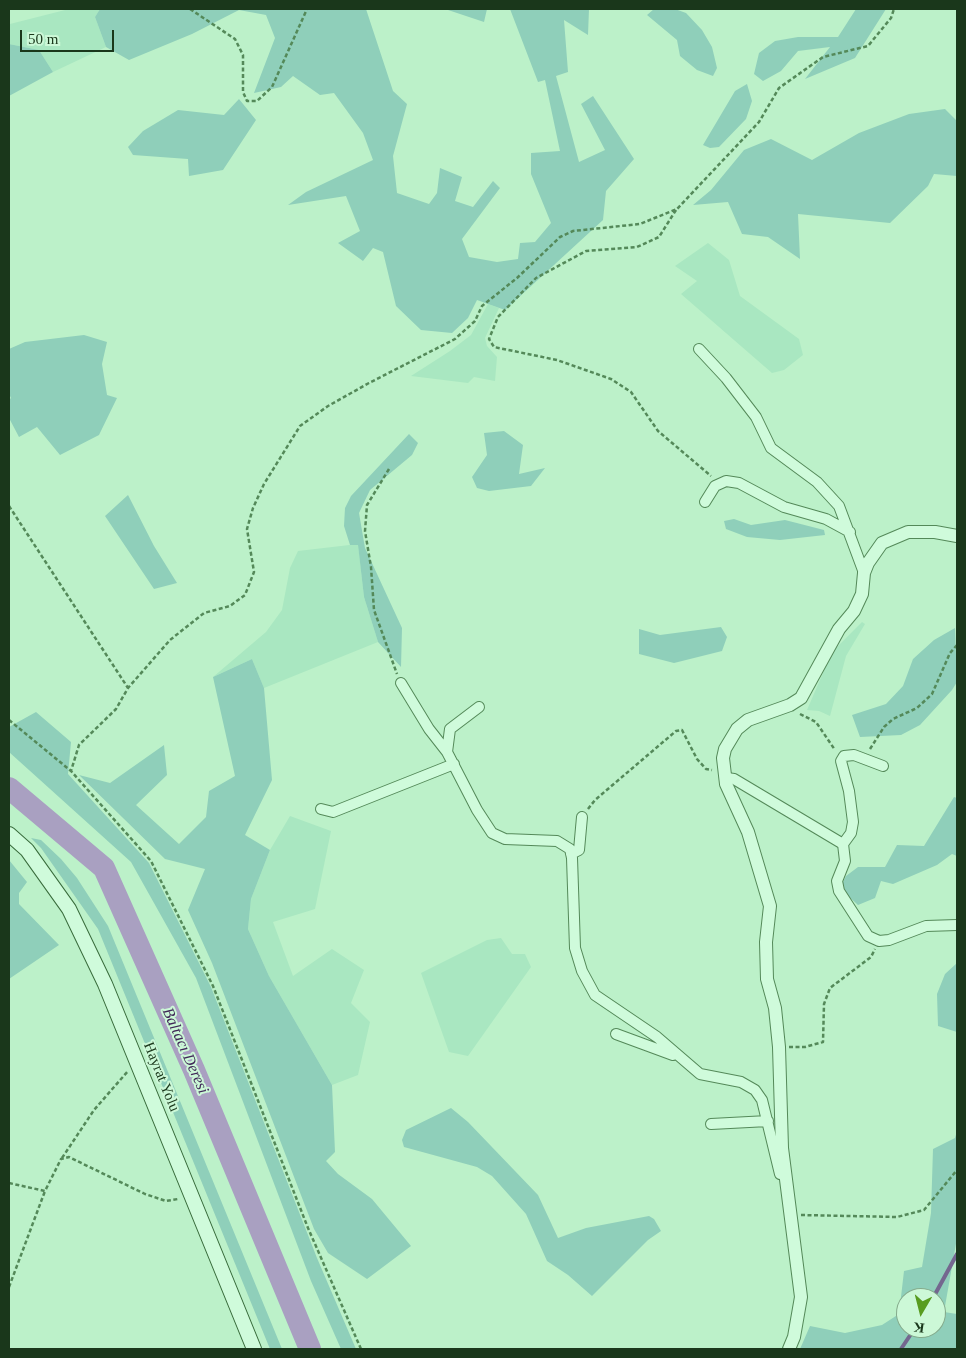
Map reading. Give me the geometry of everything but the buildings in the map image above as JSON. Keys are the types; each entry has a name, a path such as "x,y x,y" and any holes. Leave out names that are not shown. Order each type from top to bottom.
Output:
{"main road":[{"name":"Hayrat Yolu","path":"9,834 27,850 69,909 105,984 254,1349"}],"street":[{"path":"699,348 726,378 756,417 772,448 817,482 839,506 864,573"},
{"path":"705,502 709,493 720,484 726,481 739,483 784,507 826,519 850,532"},
{"path":"789,1349 794,1337 801,1297 782,1148 779,1047 775,1008 767,979 766,942 770,906 748,832 728,790 723,758 729,740 748,720 790,705 801,698 839,629 854,611 862,594 864,573 868,563 882,544 908,532 935,532 957,536"},
{"path":"401,683 429,729 447,752 477,810 492,833 505,838 557,841 570,849 575,948 582,971 595,994 657,1037 700,1074 741,1082 755,1090 762,1100 768,1121 790,1213"},
{"path":"447,752 450,729 480,707"},
{"path":"883,766 864,758 844,756 841,760 849,791 853,822 852,833 843,844 845,860 837,881 839,891 868,936 879,941 889,940 926,926 957,925"},
{"path":"321,809 333,812 454,764"},
{"path":"726,776 843,844"},
{"path":"571,854 579,850 582,817"},
{"path":"616,1034 681,1058"},
{"path":"711,1124 768,1121"}],"path":[{"path":"190,9 235,40 242,55 243,92 247,101 257,101 272,87 307,9"},
{"path":"720,484 658,430 631,392 611,379 557,360 494,347 489,339 498,317 536,278 586,251 637,247 659,237 677,209 758,122 779,88 823,57 868,46 891,18 894,9"},
{"path":"71,771 79,745 116,708 128,688 170,640 204,613 230,606 245,595 254,572 247,529 253,508 264,484 300,426 328,406 455,339 475,321 482,306 517,278 560,237 573,231 640,224 677,209"},
{"path":"389,469 367,505 365,531 371,567 374,610 401,683"},
{"path":"9,506 128,688"},
{"path":"864,758 884,728 893,719 917,708 932,694 950,653 957,645"},
{"path":"774,710 801,714 816,722 841,760"},
{"path":"9,720 71,771 151,861 213,986 308,1228 360,1349"},
{"path":"582,817 594,800 676,731 682,730 697,759 706,769 726,776"},
{"path":"779,1047 805,1047 823,1042 824,1004 830,988 871,957 879,941"},
{"path":"9,1286 45,1191 61,1159 94,1110 118,1084 136,1060"},
{"path":"61,1159 69,1157 145,1194 166,1201 192,1198"},
{"path":"790,1213 845,1217 897,1216 924,1210 957,1170"},
{"path":"9,1182 45,1191"}],"green space":[{"path":"69,9 100,9 95,17 106,47 53,72 39,50 9,44 10,24"},
{"path":"708,243 729,260 740,296 799,339 803,355 784,370 772,373 681,294 697,281 675,266"},
{"path":"488,304 499,308 485,338 487,346 497,357 495,381 474,377 468,383 411,376 471,335"},
{"path":"358,544 364,597 378,642 264,688 252,659 213,677 266,632 282,610 290,568 298,551"},
{"path":"862,622 865,624 846,656 830,716 819,711 807,710 832,652"},
{"path":"290,816 331,831 315,909 273,922 293,976 332,949 364,970 351,1003 370,1022 358,1075 332,1085 269,976 248,929 251,899 270,850"},
{"path":"501,938 512,954 525,954 531,967 468,1056 449,1052 421,973 487,940"}],"shaded area":[{"path":"100,9 366,9 393,91 407,104 393,156 397,193 429,204 437,193 440,168 462,177 455,201 473,207 493,181 500,188 462,239 469,257 497,262 518,259 520,243 535,242 551,223 531,174 531,153 560,151 545,80 538,82 510,9 589,9 588,35 564,20 568,72 556,76 579,162 605,150 581,104 593,96 634,159 606,191 603,220 505,310 477,300 468,318 452,333 421,330 396,306 383,252 373,248 363,261 338,243 360,231 346,196 288,205 306,192 373,160 363,133 334,93 320,95 293,76 281,87 254,93 275,38 266,15 239,10 192,34 129,60 106,47 95,17"},
{"path":"445,9 487,9 484,22"},
{"path":"654,9 675,9 686,13 702,30 712,47 717,68 713,76 697,70 680,56 677,40 647,15"},
{"path":"856,9 886,9 855,58 805,79 830,47 798,51 781,71 763,81 754,74 759,53 775,41 798,37 838,37"},
{"path":"9,44 39,50 53,72 9,96"},
{"path":"747,84 752,101 746,119 719,147 710,148 703,145 735,91"},
{"path":"239,99 256,120 223,170 189,176 188,159 133,155 128,147 143,131 178,110 224,115"},
{"path":"945,109 957,121 957,176 934,174 928,186 890,223 798,214 800,259 768,237 742,234 728,202 693,205 711,190 744,150 771,139 812,160 859,133 909,114"},
{"path":"84,335 107,342 102,364 107,395 117,398 99,435 60,455 37,427 19,437 9,418 9,400 11,398 9,394 9,349 25,342"},
{"path":"504,431 523,445 519,474 545,468 531,486 489,491 477,488 472,477 487,455 484,433"},
{"path":"409,434 418,443 412,455 370,490 359,513 365,548 402,628 401,667 378,642 364,597 358,545 350,545 344,526 345,508 351,496"},
{"path":"128,495 154,546 177,583 154,589 105,516"},
{"path":"734,519 751,525 785,520 824,530 825,535 780,540 747,537 726,529 724,521"},
{"path":"721,627 727,637 722,651 674,663 639,654 639,629 660,635"},
{"path":"955,628 957,682 952,690 920,725 901,735 860,737 852,715 886,704 903,686 913,659 934,640"},
{"path":"252,659 264,688 272,780 245,835 270,850 251,899 248,929 269,976 332,1085 335,1152 326,1161 338,1174 372,1199 411,1246 367,1279 328,1253 314,1229 212,963 188,910 205,869 165,859 79,775 110,783 164,745 167,775 136,805 179,844 206,817 209,791 235,776 213,677"},
{"path":"36,712 71,742 68,774 149,863 211,987 317,1258 356,1349 341,1349 311,1281 196,978 131,862 9,752 9,727"},
{"path":"954,797 957,798 957,856 952,854 937,865 893,884 881,881 875,898 858,905 846,894 842,884 846,876 858,867 885,867 897,845 924,846"},
{"path":"31,838 41,840 61,859 77,878 108,926 282,1349 270,1349 98,929 41,848"},
{"path":"9,860 27,882 19,893 19,904 59,945 9,979"},
{"path":"957,963 957,1032 938,1026 937,994 945,974"},
{"path":"451,1108 468,1122 538,1195 558,1238 586,1228 649,1216 654,1219 661,1231 648,1240 592,1296 568,1275 547,1261 526,1214 492,1176 477,1167 404,1147 402,1140 406,1130"},
{"path":"957,1131 957,1238 946,1301 946,1288 902,1288 904,1271 922,1267 931,1213 933,1149 955,1138"},
{"path":"946,1312 957,1314 957,1349 800,1349 810,1326 845,1333 882,1325 896,1316 896,1338 946,1338"}],"waterway":[{"name":"Baltacı Deresi","path":"9,788 104,868 194,1070 310,1349"},
{"path":"938,1288 957,1254"},
{"path":"901,1349 908,1338"}]}
